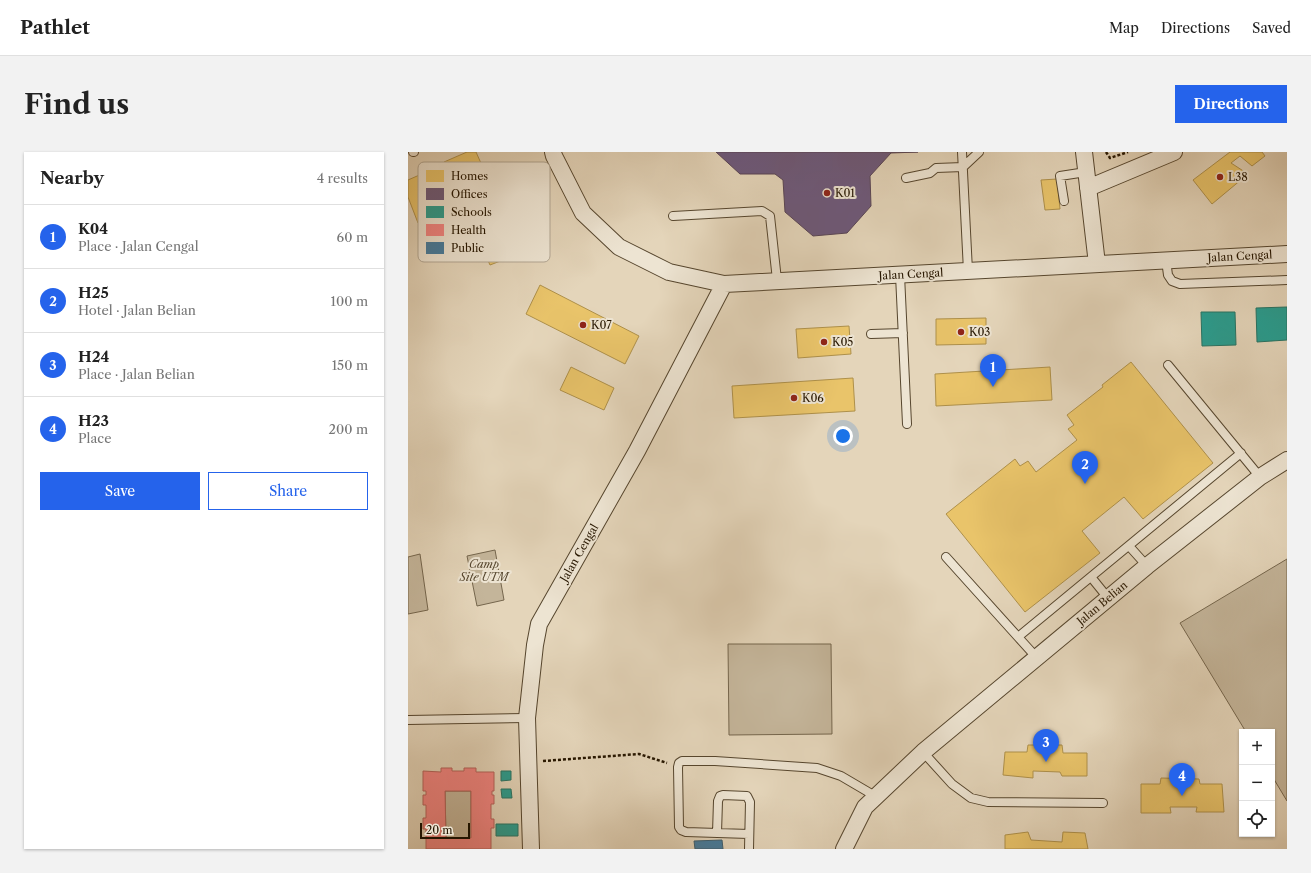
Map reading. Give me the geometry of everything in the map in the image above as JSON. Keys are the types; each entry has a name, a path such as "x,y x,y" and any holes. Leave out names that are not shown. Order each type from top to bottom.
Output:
{"street":[{"name":"Jalan Cengal","path":"553,152 583,213 619,247 669,272 724,284 1287,254"},
{"path":"1084,152 1097,264"},
{"path":"1088,188 1174,152"},
{"name":"Jalan Cengal","path":"531,849 528,718 539,624 637,451 724,284"},
{"name":"Jalan Belian","path":"844,849 865,807 923,752 1147,566 1260,477 1287,460"}],"lane":[{"path":"962,152 968,271"},
{"path":"906,178 930,173 936,168 963,167 979,152"},
{"path":"1064,201 1060,176 1086,172"},
{"path":"673,216 762,212 770,216 777,280"},
{"path":"1166,260 1168,275 1172,282 1180,284 1287,280"},
{"path":"900,275 907,424"},
{"path":"871,334 903,333"},
{"path":"1168,365 1260,477"},
{"path":"1018,637 1241,454"},
{"path":"1129,546 1147,566"},
{"path":"946,557 1037,658"},
{"path":"1091,577 1108,598"},
{"path":"408,720 528,718"},
{"path":"923,752 952,784 971,798 988,802 1103,802"},
{"path":"749,834 686,832 681,830 679,827 679,763 688,760 817,768 841,776 875,796"},
{"path":"717,833 719,798 723,795 747,796 750,802 748,849"}],"path":[{"path":"1106,152 1110,158 1128,152"},
{"path":"529,762 639,754 678,767"}],"green space":[{"name":"Camp Site UTM","path":"495,550 504,600 477,606 467,556"},
{"path":"420,554 428,610 408,614 408,557"},
{"path":"1287,559 1287,801 1275,781 1275,729 1244,729 1180,623"},
{"path":"728,644 831,644 832,734 729,735"},
{"path":"445,791 471,791 471,838 446,838"}],"building: Homes":[{"path":"467,152 476,152 480,162 444,162"},
{"name":"L38","path":"1230,152 1262,152 1265,156 1252,166 1240,156 1231,163 1248,174 1212,204 1193,180"},
{"path":"418,176 418,223 408,197 408,180"},
{"path":"1057,179 1060,209 1045,210 1041,180"},
{"path":"489,262 498,262 490,265"},
{"name":"K07","path":"540,285 639,336 625,364 526,314"},
{"name":"K03","path":"986,318 986,344 936,345 936,319"},
{"name":"K05","path":"849,326 851,354 798,358 796,329"},
{"path":"1131,362 1213,463 1143,519 1124,497 1082,531 1100,553 1025,612 946,514 1015,459 1020,466 1028,461 1036,472 1077,440 1068,429 1074,425 1067,415 1103,387 1102,385"},
{"path":"571,367 614,388 604,410 560,390"},
{"path":"1050,367 1052,400 936,406 935,374"},
{"name":"K06","path":"853,378 855,411 734,418 732,386"},
{"path":"1028,745 1062,745 1063,753 1087,753 1087,776 1062,776 1060,772 1033,771 1033,778 1003,775 1005,752 1027,752"},
{"path":"1161,778 1199,779 1200,784 1222,784 1224,812 1196,812 1197,807 1170,807 1171,813 1141,813 1141,784 1160,784"},
{"path":"1028,832 1031,840 1062,842 1063,832 1085,833 1088,849 1005,849 1005,835"}],"building: Offices":[{"name":"K01","path":"716,152 918,152 891,153 870,176 871,206 847,233 813,236 785,212 783,180 775,174 740,174"}],"building: Schools":[{"path":"1287,307 1287,340 1257,342 1256,308"},
{"path":"1201,312 1235,312 1236,345 1202,346"},
{"path":"501,771 511,771 511,780 501,781"},
{"path":"501,789 511,789 512,798 502,798"},
{"path":"496,824 518,824 518,836 496,836"}],"building: Health":[{"path":"441,768 452,768 452,771 464,771 464,768 476,768 476,772 494,772 494,791 492,791 492,795 494,795 494,804 491,804 491,819 494,819 494,828 491,828 491,849 426,849 426,829 423,829 423,818 426,818 426,805 423,805 423,795 426,795 426,791 423,791 423,771 441,772","holes":["445,791 471,791 471,838 446,838"]}],"building: Public":[{"path":"722,840 723,849 695,849 694,841"}],"place":[{"name":"L38","path":"1220,177"},
{"name":"K01","path":"827,193"},
{"name":"K07","path":"583,325"},
{"name":"K03","path":"961,332"},
{"name":"K05","path":"824,342"},
{"name":"K04","path":"993,387"},
{"name":"K06","path":"794,398"},
{"name":"H25","path":"1085,484"},
{"name":"H24","path":"1046,762"},
{"name":"H23","path":"1182,796"}]}
